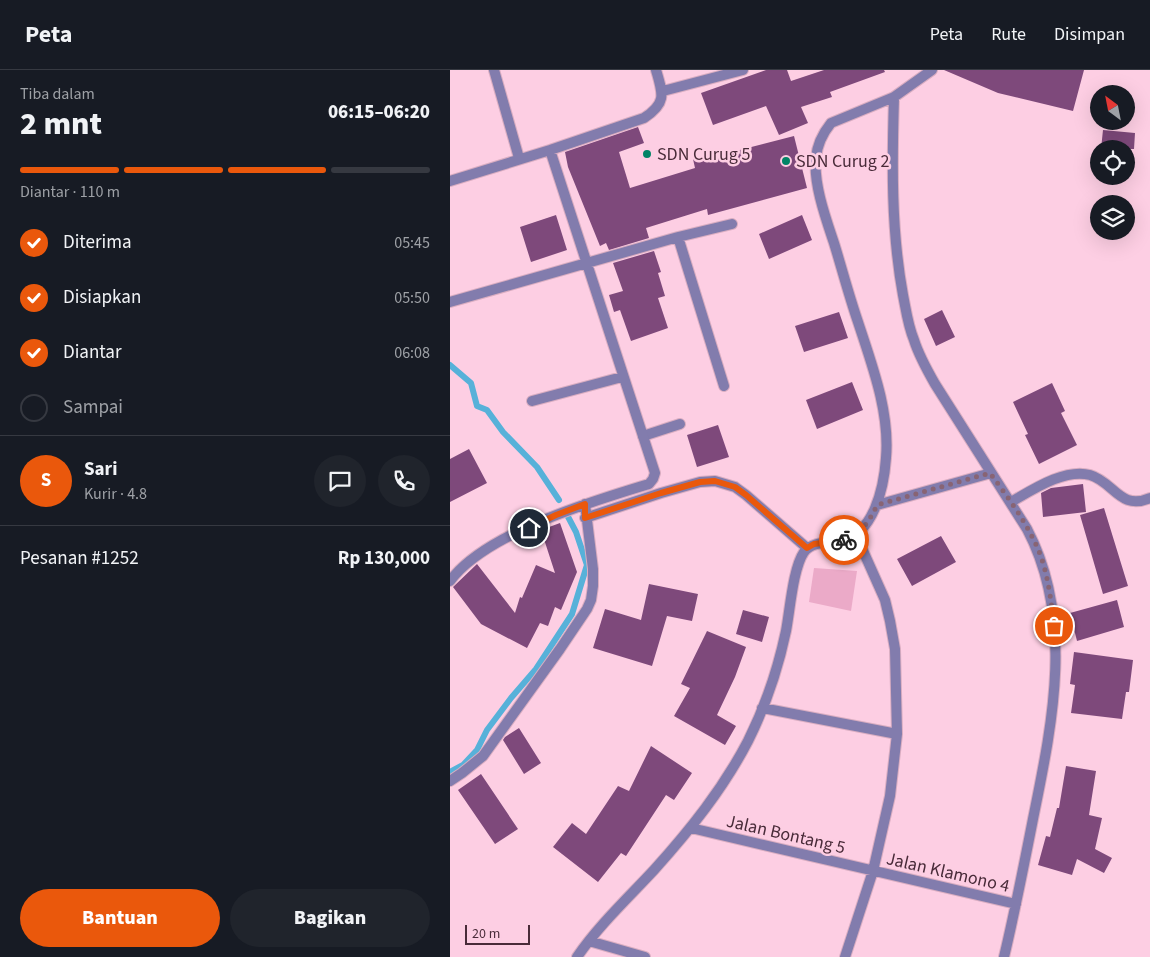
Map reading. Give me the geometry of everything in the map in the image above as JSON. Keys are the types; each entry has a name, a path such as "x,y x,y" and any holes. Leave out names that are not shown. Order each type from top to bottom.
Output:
{"street":[{"path":"494,70 520,158"},
{"path":"450,181 644,118 653,112 663,98 656,70"},
{"path":"663,92 743,70"},
{"path":"577,957 589,941 691,828 722,787 748,740 774,676 785,634 796,574 803,554 807,548 814,544 839,542 856,535 872,516 877,505 882,488 887,455 887,436 871,359 827,222 818,181 816,159 824,131 831,123 894,97 932,70"},
{"path":"894,97 893,154 897,247 900,280 913,338 923,362 990,473 1011,502 1038,550 1051,601 1056,651 1055,684 1047,743 1004,957"},
{"path":"450,580 462,567 502,540 556,515 649,484 655,473 550,150"},
{"path":"450,302 678,237 732,224"},
{"path":"678,237 724,386"},
{"path":"532,402 622,376"},
{"path":"643,436 680,424"},
{"path":"877,505 990,473"},
{"path":"1011,502 1040,485 1068,476 1078,475 1088,475 1100,480 1122,499 1135,502 1150,498"},
{"path":"585,518 661,493 700,482 715,481 730,485 740,491 807,548"},
{"path":"450,780 462,773 482,756 587,609 594,586 585,518 585,504"},
{"path":"845,957 873,871 890,796 897,734 895,649 890,621 885,600 856,535"},
{"path":"762,708 897,734"},
{"name":"Jalan Bontang 5","path":"691,828 873,871"},
{"name":"Jalan Klamono 4","path":"873,871 1016,904"},
{"path":"589,941 645,957"}],"shaded area":[{"path":"814,568 857,571 851,611 809,602"}],"building":[{"path":"766,70 787,70 791,81 824,70 884,70 885,72 830,92 832,97 801,107 808,123 779,135 766,106 713,125 701,93"},
{"path":"944,70 1084,70 1073,111 998,93"},
{"path":"638,127 644,143 619,152 630,188 695,168 693,159 728,150 728,153 794,136 807,188 708,215 707,209 646,228 649,238 609,250 606,243 600,246 568,167 565,152"},
{"path":"1103,130 1135,133 1135,140 1102,140"},
{"path":"556,215 567,250 531,262 520,227"},
{"path":"802,215 812,240 769,259 759,234"},
{"path":"654,251 661,272 658,273 665,296 658,298 668,328 631,341 620,310 614,312 609,295 623,291 613,263"},
{"path":"942,310 955,337 936,346 924,319"},
{"path":"839,312 848,338 804,352 795,326"},
{"path":"852,382 863,410 817,429 806,400"},
{"path":"1052,383 1065,411 1061,413 1077,445 1039,464 1025,435 1028,434 1013,402"},
{"path":"718,425 729,457 697,467 687,435"},
{"path":"469,449 487,483 450,502 450,459"},
{"path":"1083,484 1086,512 1043,517 1041,493 1051,488"},
{"path":"1104,508 1128,586 1103,594 1080,515"},
{"path":"560,523 577,572 561,610 555,607 548,626 540,623 527,648 481,624 453,587 477,564 515,613 520,597 522,598 536,565 555,573 541,530"},
{"path":"941,536 956,562 912,586 897,559"},
{"path":"649,584 698,594 692,621 667,616 652,666 593,648 605,609 641,620"},
{"path":"1117,600 1124,627 1077,641 1070,613"},
{"path":"743,610 769,617 762,642 736,634"},
{"path":"707,631 746,647 735,677 717,715 736,726 725,745 674,716 690,688 681,684"},
{"path":"1074,652 1133,660 1129,692 1126,692 1122,719 1071,713 1075,685 1070,684"},
{"path":"519,728 541,763 524,774 503,740"},
{"path":"651,746 692,773 674,800 666,795 626,856 621,853 598,882 553,847 572,823 586,834 618,786 629,791"},
{"path":"1066,766 1096,771 1089,815 1102,818 1095,849 1112,858 1104,873 1077,859 1072,875 1038,865 1046,836 1050,837 1057,808 1059,808"},
{"path":"481,774 518,829 495,844 458,790"}],"waterway":[{"path":"450,365 471,383 477,406 487,410 503,432 537,467 559,500"},
{"path":"450,772 463,765 477,750 487,730 536,669 572,614 587,565 576,532 565,511"}],"way so far":[{"path":"844,540 856,535 872,516 877,505 990,473 1011,502 1038,550 1045,572 1054,626"}],"place":[{"name":"SDN Curug 5","path":"647,154"},
{"name":"SDN Curug 2","path":"786,161"}],"route":[{"path":"529,528 585,504 585,518 661,493 700,482 715,481 735,487 746,495 807,548 814,544 844,540"}]}
